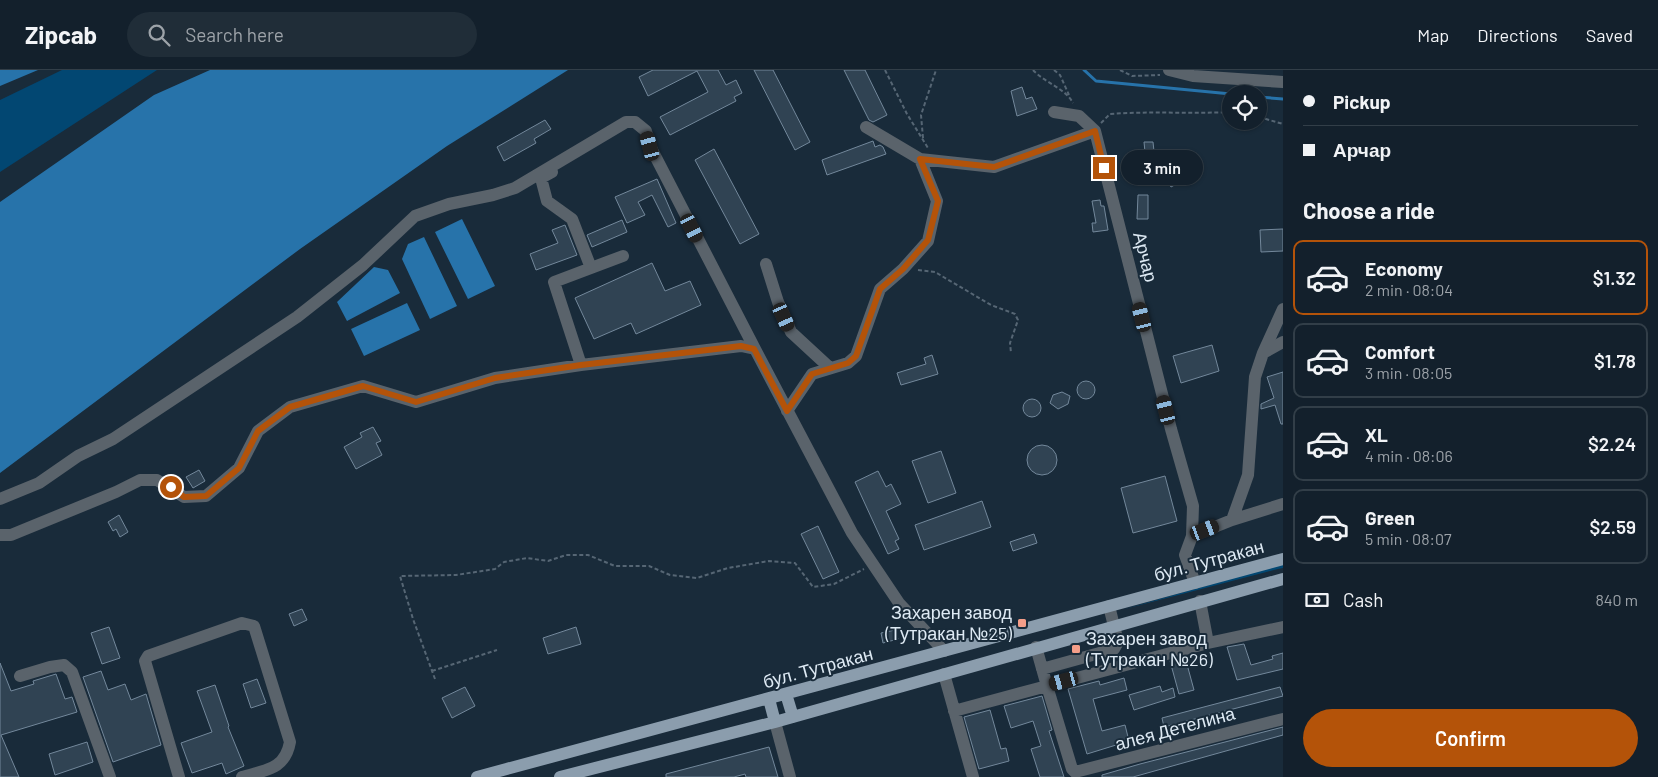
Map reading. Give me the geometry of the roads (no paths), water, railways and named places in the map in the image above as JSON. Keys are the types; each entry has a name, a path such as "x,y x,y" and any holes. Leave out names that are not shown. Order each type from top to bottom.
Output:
{"main road":[{"name":"бул. Тутракан","path":"477,777 1283,559"},
{"name":"бул. Тутракан","path":"560,777 793,718 1036,647 1283,578"},
{"path":"786,694 793,718"},
{"path":"769,699 775,722"}],"street":[{"path":"1173,72 1283,82"},
{"path":"866,127 920,159 994,167 1095,131 1079,116 1054,112"},
{"path":"0,499 39,483 78,456 113,439 289,322 363,265 415,216 429,210 515,188 626,122 635,122 646,131 650,146 754,349 852,533 899,603 944,651"},
{"path":"591,268 572,219 547,201 541,178 624,132 646,131"},
{"name":"Арчар","path":"1095,131 1171,429 1193,506 1192,536 1185,554 1195,583"},
{"path":"787,411 812,374 848,363 856,356 880,289 903,269 928,240 938,201 920,159"},
{"path":"581,365 554,282 623,256"},
{"path":"766,264 778,302 791,332 830,368"},
{"path":"1232,520 1248,475 1255,377 1263,353 1283,309"},
{"path":"1263,353 1283,342"},
{"path":"0,535 11,535 116,492 140,480 157,480 184,497 206,496 239,468 258,431 290,407 363,386 416,402 495,378 581,365 741,346 754,349"},
{"path":"1192,536 1232,520 1283,504"},
{"path":"1200,602 1208,643"},
{"path":"1042,669 1114,649 1118,642 1109,606"},
{"path":"179,777 145,661 148,656 242,622 254,626 290,742 285,759 276,766 242,777"},
{"path":"954,710 1208,643 1283,627"},
{"path":"1036,647 1047,686"},
{"path":"20,676 50,666 64,665 72,672 110,777"},
{"path":"944,674 973,777"},
{"name":"алея Детелина","path":"1047,686 1072,769 1075,772 1283,719"},
{"path":"775,722 790,777"}],"waterway":[{"path":"1084,70 1096,81 1222,93"},
{"path":"1267,98 1283,99"}],"place":[{"name":"Захарен завод (Тутракан №25)","path":"1022,623"},
{"name":"Захарен завод (Тутракан №26)","path":"1076,649"}]}
